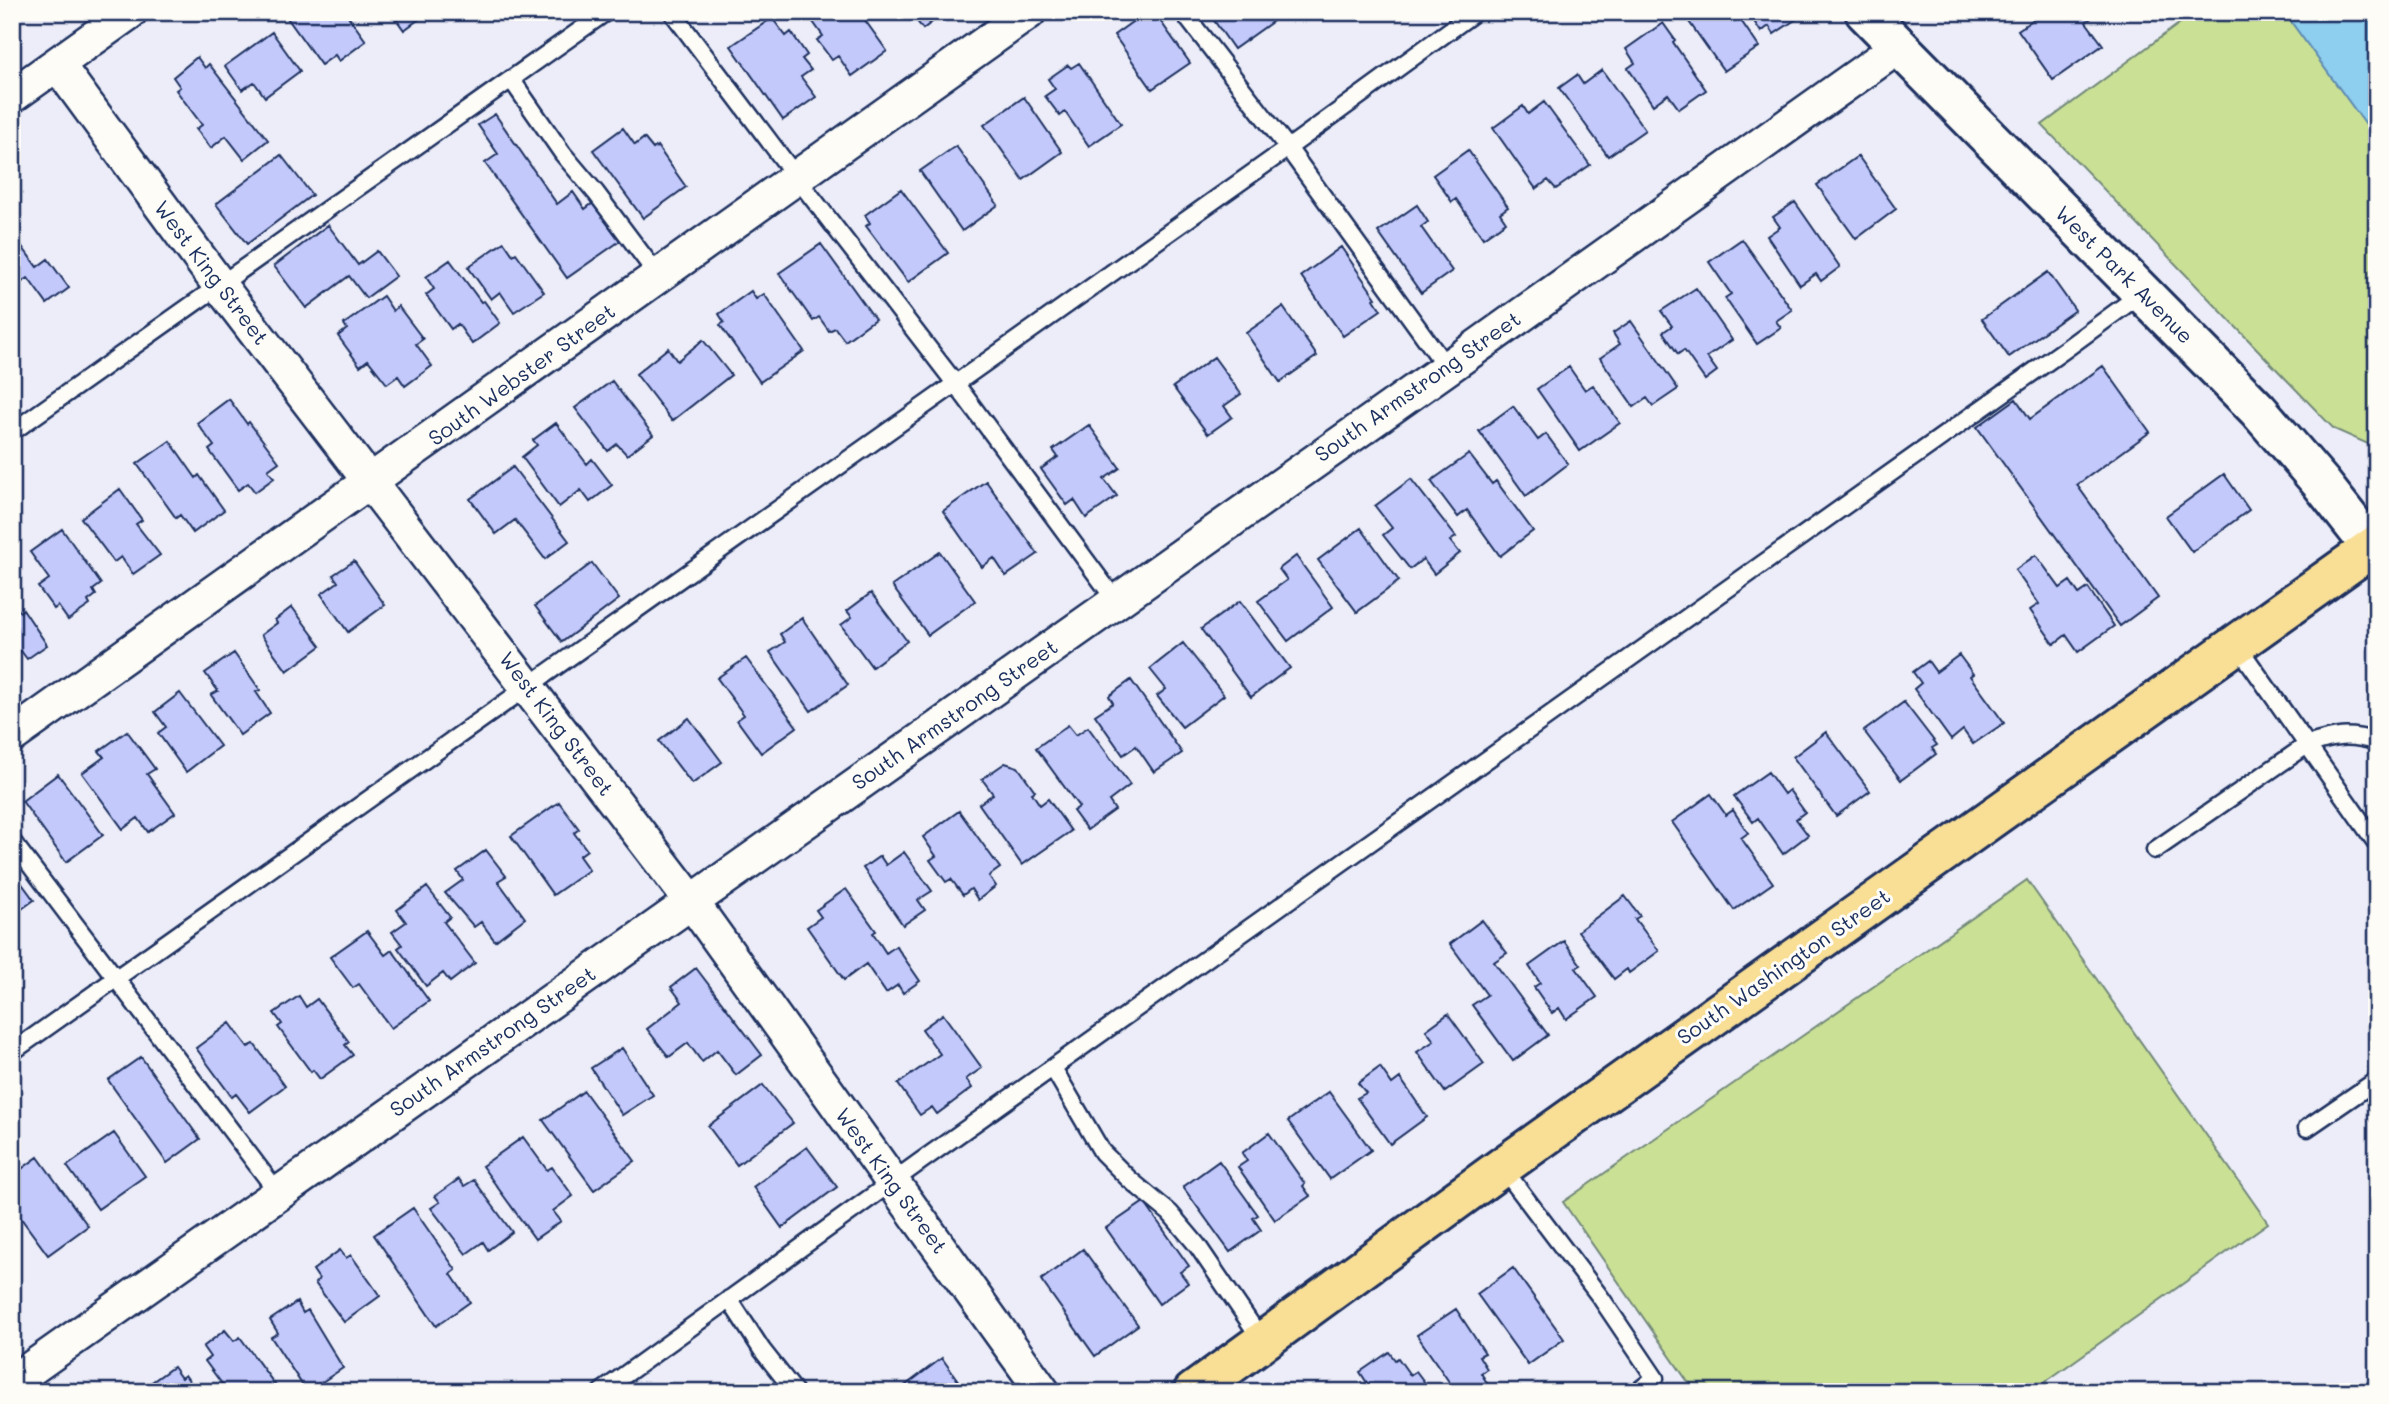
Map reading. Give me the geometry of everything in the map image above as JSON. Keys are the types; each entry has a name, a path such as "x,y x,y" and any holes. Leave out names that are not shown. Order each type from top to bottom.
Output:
{"main road":[{"name":"West Park Avenue","path":"1865,12 2258,410 2374,546"},
{"name":"South Washington Street","path":"1193,1392 1502,1167 2374,546"}],"street":[{"path":"12,96 130,12"},
{"name":"South Webster Street","path":"12,737 1030,12"},
{"name":"South Armstrong Street","path":"12,1382 1898,47"},
{"name":"West King Street","path":"57,64 220,286 691,901 1043,1392"}],"lane":[{"path":"12,432 606,12"},
{"path":"672,12 955,383 1116,601"},
{"path":"1183,12 1288,148 1447,368"},
{"path":"12,1052 1288,148 1475,12"},
{"path":"511,79 563,154 659,277"},
{"path":"601,1392 2056,357 2142,293"},
{"path":"2237,645 2377,844"},
{"path":"2155,850 2307,745 2335,736 2360,736 2377,741"},
{"path":"12,841 279,1194"},
{"path":"1053,1068 1102,1152 1170,1213 1197,1245 1263,1342"},
{"path":"2307,1128 2377,1080"},
{"path":"1502,1167 1601,1298 1655,1378 1637,1392"},
{"path":"729,1299 762,1350 795,1392"}],"green space":[{"path":"2195,12 2284,12 2377,140 2377,448 2334,429 2042,125"},
{"path":"2027,880 2268,1223 2031,1392 1695,1392 1563,1202"}],"water":[{"path":"2284,12 2377,12 2377,140"}],"building":[{"path":"283,12 345,12 366,41 339,61 335,55 321,65"},
{"path":"391,12 429,12 404,30"},
{"path":"806,12 859,12 887,51 852,76 838,56 832,60 817,40 823,36"},
{"path":"910,12 945,12 923,29"},
{"path":"1146,12 1154,12 1190,63 1152,89 1114,35"},
{"path":"1208,12 1265,12 1272,22 1234,49"},
{"path":"1696,12 1735,12 1759,47 1724,71 1687,19"},
{"path":"1748,12 1794,12 1798,18 1774,34 1769,26 1761,32"},
{"path":"2044,12 2099,12 2086,22 2103,45 2053,80 2018,30"},
{"path":"772,18 786,36 791,32 807,55 802,59 811,70 801,77 816,97 783,120 731,46"},
{"path":"1663,23 1706,90 1679,109 1668,94 1653,105 1628,68 1635,63 1626,49"},
{"path":"272,32 300,71 265,97 254,82 242,90 225,66"},
{"path":"197,57 205,68 209,64 268,140 244,159 226,136 211,148 196,129 202,125 176,90 180,87 173,77"},
{"path":"1079,63 1121,124 1089,146 1065,112 1060,116 1045,96 1055,89 1048,79 1068,65 1071,68"},
{"path":"1602,70 1645,130 1608,156 1559,88 1577,75 1583,84"},
{"path":"1024,97 1062,152 1023,180 984,125"},
{"path":"1544,102 1590,165 1556,189 1548,180 1536,189 1493,128 1523,106 1528,114"},
{"path":"495,114 557,204 573,192 585,209 593,203 620,241 567,278 485,163 498,154 478,125"},
{"path":"623,128 635,145 644,138 653,149 657,146 686,187 643,218 593,150"},
{"path":"956,146 998,205 962,231 920,171"},
{"path":"1468,150 1508,207 1500,213 1506,222 1483,238 1456,199 1452,202 1433,175"},
{"path":"281,155 312,195 247,244 216,204"},
{"path":"1858,156 1896,209 1856,239 1817,185"},
{"path":"901,189 948,253 908,282 866,226 870,223 865,215"},
{"path":"1795,202 1840,267 1821,281 1816,274 1800,285 1767,236 1780,227 1773,217"},
{"path":"1417,205 1428,222 1421,227 1452,271 1421,293 1378,232"},
{"path":"328,225 358,265 377,251 396,276 366,298 349,276 306,308 274,266"},
{"path":"12,233 37,267 48,259 69,288 47,304 28,278 12,289"},
{"path":"1742,239 1792,310 1776,321 1781,328 1757,344 1725,298 1731,294 1709,262"},
{"path":"504,242 513,255 516,253 544,292 514,312 500,292 491,299 468,267"},
{"path":"821,244 875,319 845,341 835,328 829,331 819,317 813,321 779,273"},
{"path":"1341,247 1376,298 1374,299 1381,310 1343,336 1301,276"},
{"path":"450,260 500,323 472,344 458,324 451,329 426,295 434,289 426,277"},
{"path":"2048,272 2075,310 2009,357 1982,319"},
{"path":"1696,288 1732,340 1707,357 1717,371 1705,380 1684,350 1678,354 1663,332 1672,326 1661,311"},
{"path":"751,291 756,299 764,294 804,351 760,382 720,325 724,322 719,314"},
{"path":"383,296 393,311 398,306 423,339 416,344 432,366 405,386 398,376 387,384 368,360 360,366 338,336 347,329 344,324"},
{"path":"1283,307 1317,356 1280,382 1246,333"},
{"path":"1631,321 1678,389 1653,406 1647,398 1634,407 1600,358 1620,344 1613,333"},
{"path":"703,340 731,375 672,421 636,374 668,348 677,361"},
{"path":"1214,357 1241,394 1224,406 1232,417 1208,434 1173,387"},
{"path":"2103,366 2150,432 2077,485 2158,598 2120,626 1977,427 2016,399 2030,419"},
{"path":"1569,367 1585,390 1593,385 1620,423 1580,451 1537,389"},
{"path":"612,381 653,435 627,455 617,444 608,451 575,408"},
{"path":"229,399 279,462 268,470 274,478 255,492 248,483 238,490 209,450 214,446 197,423"},
{"path":"1513,406 1538,440 1546,434 1568,464 1526,496 1479,431"},
{"path":"556,423 587,464 592,459 612,485 590,502 581,490 559,507 522,457 537,445 533,440"},
{"path":"1089,425 1120,468 1104,479 1117,496 1086,518 1074,500 1067,505 1041,469 1058,457 1053,450"},
{"path":"170,441 196,478 199,475 224,510 193,533 180,515 176,518 137,464"},
{"path":"1469,454 1492,484 1496,481 1533,531 1500,556 1467,510 1458,517 1431,481"},
{"path":"513,467 569,541 545,559 515,520 496,534 470,499"},
{"path":"2224,474 2249,510 2192,552 2166,516"},
{"path":"1411,479 1456,537 1450,541 1460,553 1434,574 1423,559 1410,569 1383,535 1392,528 1375,506"},
{"path":"986,481 1038,554 1006,576 994,558 982,567 943,511"},
{"path":"120,489 142,520 136,524 160,555 133,574 121,557 114,562 81,518"},
{"path":"1361,528 1399,581 1357,612 1318,560"},
{"path":"62,529 101,584 93,590 96,595 88,601 90,605 68,620 58,606 54,609 38,587 49,579 30,552"},
{"path":"940,552 975,601 928,635 892,586"},
{"path":"2036,555 2060,588 2070,581 2079,594 2088,588 2114,626 2078,652 2066,635 2054,644 2030,610 2039,604 2015,570"},
{"path":"1296,556 1333,607 1288,641 1258,601 1287,580 1279,569"},
{"path":"354,561 385,605 348,632 321,594 338,582 333,575"},
{"path":"592,563 619,599 562,642 535,606"},
{"path":"871,593 907,641 872,667 841,625 852,617 847,611"},
{"path":"12,601 20,612 23,609 47,645 27,659 21,651 12,657"},
{"path":"1240,601 1290,668 1251,697 1201,629"},
{"path":"292,607 321,646 287,671 261,635"},
{"path":"802,618 848,685 811,711 770,652 785,642 780,634"},
{"path":"1183,643 1224,695 1182,727 1157,696 1166,689 1150,669"},
{"path":"234,653 260,690 256,692 270,713 240,735 211,695 218,691 205,673"},
{"path":"1959,655 1973,674 1970,676 2004,723 1973,744 1963,730 1951,740 1914,689 1921,683 1913,672 1928,661 1936,672"},
{"path":"746,658 797,727 761,753 737,720 744,715 717,678"},
{"path":"1131,680 1182,753 1154,772 1136,746 1123,755 1095,715 1113,703 1109,696"},
{"path":"180,693 220,746 186,772 158,733 166,727 155,712"},
{"path":"1904,702 1937,745 1932,748 1936,754 1901,780 1864,731"},
{"path":"689,718 722,762 692,784 659,741"},
{"path":"1068,725 1076,735 1088,727 1130,785 1109,801 1115,810 1087,830 1073,811 1079,807 1036,748"},
{"path":"127,731 155,769 147,774 175,813 148,832 138,818 123,829 82,773 104,757 99,751"},
{"path":"1826,732 1870,791 1836,816 1793,757"},
{"path":"1005,763 1018,767 1035,791 1032,793 1040,805 1048,799 1071,831 1022,865 979,804 993,794 982,779"},
{"path":"1768,772 1784,794 1789,790 1805,812 1796,819 1808,835 1783,854 1758,818 1753,822 1734,796"},
{"path":"58,774 103,835 66,862 22,801"},
{"path":"1711,794 1726,815 1733,810 1748,833 1741,838 1773,883 1734,910 1672,822"},
{"path":"559,802 579,829 574,833 587,850 579,856 589,870 553,895 511,836"},
{"path":"959,811 1000,868 989,876 996,886 978,900 971,889 963,895 951,879 946,882 930,860 936,856 923,837"},
{"path":"486,850 506,876 498,881 525,918 495,941 481,922 474,927 445,893 463,880 457,871"},
{"path":"904,852 932,891 918,900 925,910 903,925 863,868 880,856 886,865"},
{"path":"12,870 34,900 12,916"},
{"path":"427,887 450,917 444,922 475,963 450,982 443,973 426,986 398,948 402,945 392,932 406,922 397,910"},
{"path":"846,889 876,931 873,933 886,953 896,946 920,981 903,993 898,985 886,993 866,964 844,980 807,927 821,917 816,910"},
{"path":"1625,896 1640,916 1635,919 1659,951 1629,973 1627,969 1614,979 1578,931"},
{"path":"1482,920 1507,953 1494,962 1548,1035 1513,1061 1472,1005 1487,995 1450,944"},
{"path":"367,931 385,955 392,950 429,1001 391,1028 359,984 353,988 330,957"},
{"path":"1564,941 1581,965 1576,968 1597,997 1566,1019 1559,1008 1552,1013 1534,987 1540,983 1529,966"},
{"path":"696,968 762,1055 736,1075 717,1050 702,1062 688,1043 669,1057 647,1029 682,1002 671,987"},
{"path":"299,996 306,1007 317,999 349,1042 345,1045 353,1055 320,1079 313,1070 311,1072 278,1027 282,1024 274,1013"},
{"path":"943,1014 982,1068 966,1079 972,1088 937,1114 932,1107 920,1115 898,1084 940,1054 922,1029"},
{"path":"1448,1014 1484,1064 1445,1092 1417,1052 1434,1041 1426,1030"},
{"path":"230,1023 248,1047 254,1044 285,1086 250,1112 236,1094 232,1097 196,1048"},
{"path":"622,1048 653,1095 622,1115 591,1068"},
{"path":"141,1057 200,1139 167,1163 108,1080"},
{"path":"1380,1067 1392,1084 1400,1078 1427,1117 1390,1144 1357,1098 1366,1093 1358,1083"},
{"path":"763,1085 793,1123 737,1165 708,1126"},
{"path":"584,1091 635,1161 594,1190 543,1120"},
{"path":"1329,1092 1371,1150 1330,1179 1288,1121"},
{"path":"114,1133 145,1176 98,1209 67,1166"},
{"path":"1269,1133 1305,1184 1303,1186 1310,1196 1275,1220 1238,1167 1247,1161 1242,1153"},
{"path":"523,1137 547,1170 552,1167 573,1196 553,1211 561,1221 535,1239 482,1166"},
{"path":"807,1147 837,1187 782,1228 753,1187"},
{"path":"38,1157 88,1226 48,1255 12,1206 12,1176"},
{"path":"1219,1161 1258,1215 1253,1218 1261,1230 1230,1252 1183,1187"},
{"path":"459,1179 464,1186 474,1180 512,1232 488,1250 483,1242 466,1254 431,1208 440,1202 435,1196"},
{"path":"1144,1202 1189,1266 1180,1272 1188,1283 1159,1304 1106,1228"},
{"path":"413,1208 456,1270 451,1274 470,1302 436,1326 374,1235"},
{"path":"1083,1249 1138,1325 1095,1356 1041,1280"},
{"path":"340,1250 346,1258 351,1255 380,1296 344,1322 315,1283 319,1279 313,1270"},
{"path":"1513,1268 1564,1339 1528,1365 1477,1294"},
{"path":"297,1302 303,1313 308,1310 343,1368 307,1392 271,1337 278,1333 270,1320"},
{"path":"1456,1309 1485,1353 1479,1356 1487,1369 1481,1373 1487,1383 1474,1392 1469,1392 1465,1387 1456,1392 1417,1335"},
{"path":"225,1330 234,1341 240,1337 278,1389 275,1392 228,1392 205,1361 210,1357 203,1347"},
{"path":"1389,1352 1395,1360 1398,1358 1410,1375 1416,1371 1431,1391 1373,1392 1360,1372"},
{"path":"942,1358 966,1392 905,1392 902,1388"},
{"path":"173,1367 181,1378 185,1375 197,1392 149,1392 145,1387"}]}
